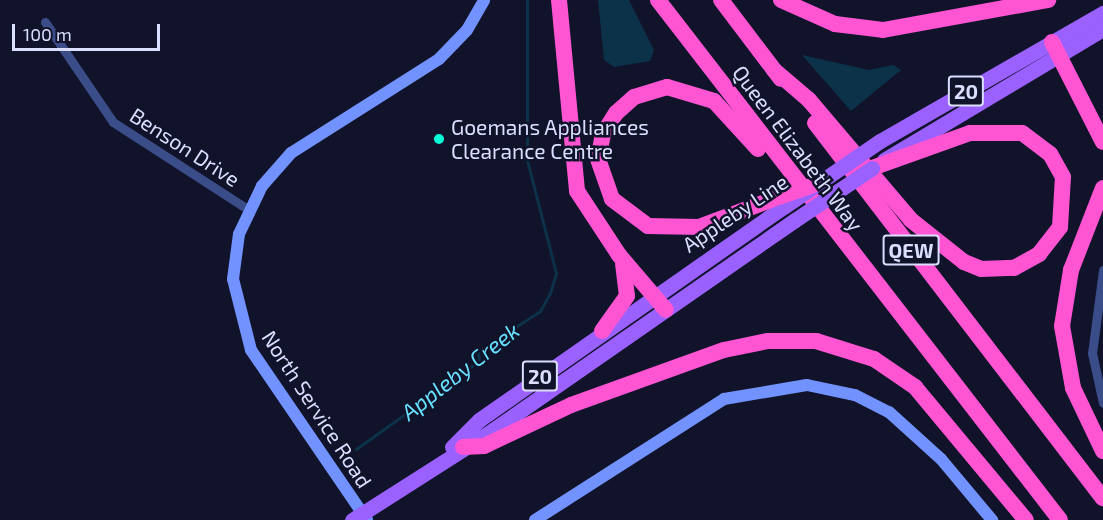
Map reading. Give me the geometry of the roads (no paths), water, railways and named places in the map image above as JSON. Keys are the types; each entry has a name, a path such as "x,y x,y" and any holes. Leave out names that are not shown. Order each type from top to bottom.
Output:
{"highway":[{"path":"559,0 572,173 585,208 619,255 666,310"},
{"name":"Queen Elizabeth Way","path":"658,0 873,283 1060,520"},
{"name":"Queen Elizabeth Way","path":"721,0 1103,498"},
{"path":"781,0 813,17 883,30 1048,0"},
{"path":"1055,48 1103,142"},
{"path":"774,70 809,100 912,220 964,262 981,270 1014,268 1039,254 1060,227 1063,177 1050,154 1022,133 970,133 872,168"},
{"path":"813,185 782,202 699,227 637,222 604,185 598,159 603,134 624,105 656,88 678,88 714,101 873,283"},
{"path":"1103,188 1071,270 1062,326 1073,388 1103,451"},
{"path":"602,331 627,296 627,272 619,255"},
{"path":"462,447 484,446 571,405 724,350 768,341 816,341 874,359 915,387 1026,520"}],"main road":[{"name":"Appleby Line","path":"894,159 1103,13"},
{"name":"Appleby Line","path":"813,185 880,141 1055,48 1103,29"},
{"name":"Appleby Line","path":"360,518 441,459 666,310 872,168"},
{"name":"Appleby Line","path":"441,459 478,420 782,202"}],"street":[{"name":"North Service Road","path":"360,518 251,350 239,321 234,257 249,210 262,186 291,153 440,59 467,30 484,0"},
{"name":"Benson Drive","path":"45,22 113,122 249,210"},
{"path":"1103,270 1092,353 1103,403"},
{"path":"535,520 724,399 807,385 855,395 889,411 940,459 992,520"}],"water":[{"path":"598,0 629,0 654,50 650,61 614,67 604,60"},
{"path":"802,55 869,70 893,65 901,70 851,111"}],"waterway":[{"name":"Appleby Creek","path":"356,449 479,361 478,351 540,311 550,293 556,273 527,160 527,0"}],"place":[{"name":"Goemans Appliances Clearance Centre","path":"439,139"}]}
